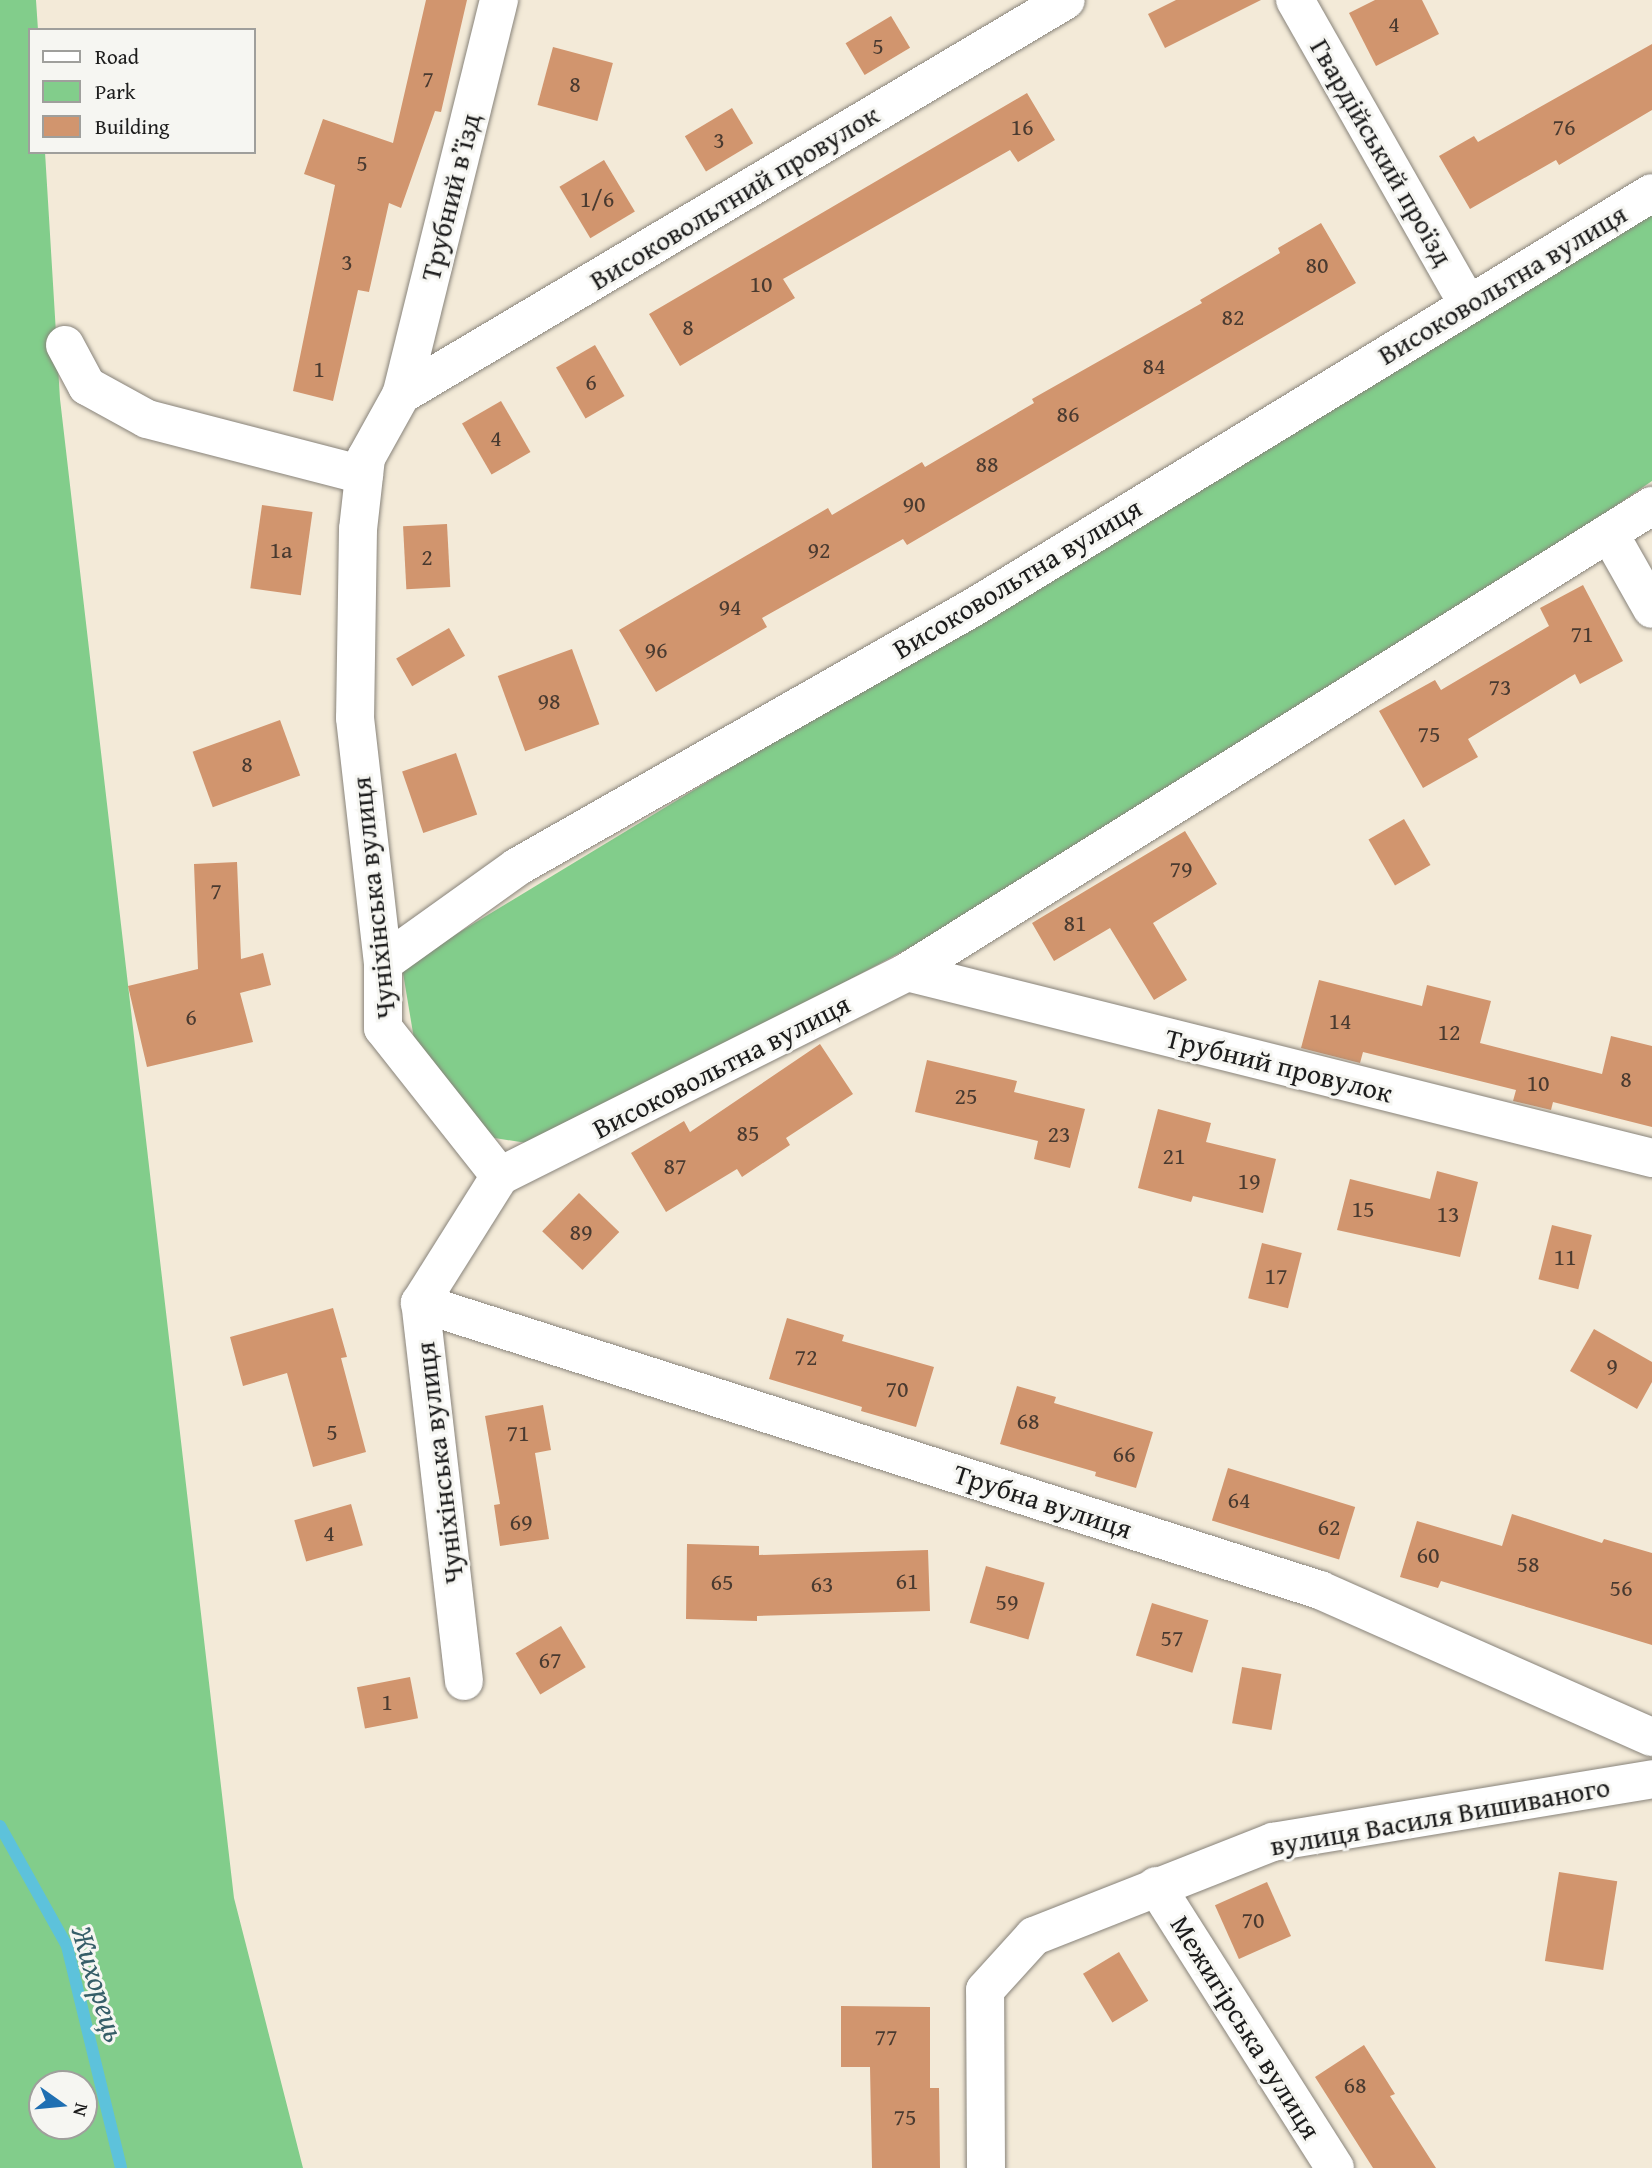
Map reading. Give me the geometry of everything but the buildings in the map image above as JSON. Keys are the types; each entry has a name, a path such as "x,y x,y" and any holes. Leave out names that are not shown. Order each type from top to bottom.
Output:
{"street":[{"name":"Трубний в’їзд","path":"401,395 499,0"},
{"name":"Високовольтний провулок","path":"401,395 1066,0"},
{"name":"Гвардійський проїзд","path":"1295,0 1468,304"},
{"name":"Високовольтна вулиця","path":"383,963 517,867 974,607 1652,193"},
{"path":"65,345 87,386 146,419 364,475"},
{"name":"Чуніхінська вулиця","path":"401,395 366,458 358,529 355,718 383,963 383,1028 500,1176 420,1303 464,1681"},
{"name":"Високовольтна вулиця","path":"500,1176 907,972 1652,506"},
{"path":"1609,533 1652,609"},
{"name":"Трубний провулок","path":"907,972 1652,1158"},
{"name":"Трубна вулиця","path":"420,1303 1320,1590 1652,1737"},
{"name":"вулиця Василя Вишиваного","path":"986,2168 985,1990 1034,1936 1273,1842 1652,1779"},
{"name":"Межигірська вулиця","path":"1156,1886 1335,2168"}],"green space":[{"path":"0,0 36,0 38,28 28,28 28,154 45,154 60,399 234,1898 303,2168 0,2168"},
{"path":"1652,209 1652,481 1595,520 922,941 539,1145 476,1135 416,1051 402,967"}],"waterway":[{"name":"Жихорець","path":"0,1826 67,1946 121,2168"}]}
